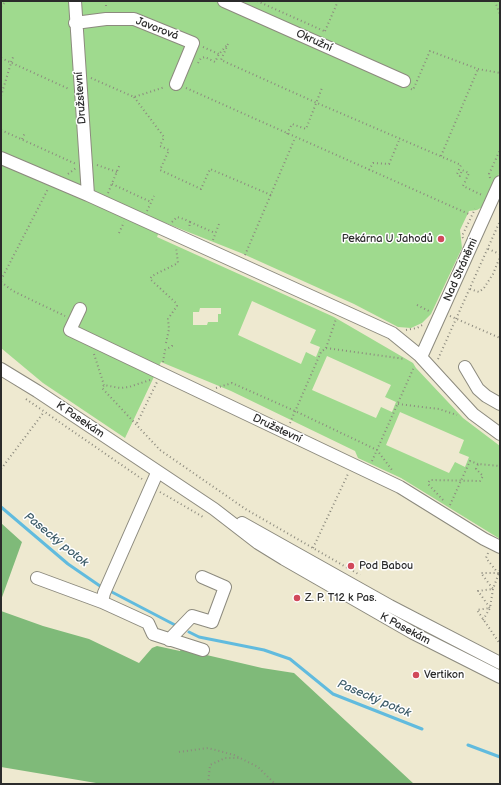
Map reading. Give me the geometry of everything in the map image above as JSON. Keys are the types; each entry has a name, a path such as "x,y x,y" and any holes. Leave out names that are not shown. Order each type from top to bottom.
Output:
{"street":[{"name":"Družstevní","path":"75,1 75,23 88,195"},
{"name":"Okružní","path":"224,1 404,81"},
{"name":"Javorová","path":"75,23 106,19 134,19 193,43 181,86"},
{"path":"1,158 52,181 88,195 392,333 418,361 432,370 472,414 500,434"},
{"name":"Nad Stráněmi","path":"418,361 438,312 500,182"},
{"name":"Družstevní","path":"80,309 70,330 162,369 410,493 495,545"},
{"path":"1,362 37,391"},
{"path":"465,366 478,389 486,396 500,404"},
{"name":"K Pasekám","path":"1,369 37,391 157,473 214,509 258,543 323,583 420,637 500,677"},
{"path":"102,602 104,593 157,473"},
{"name":"K Pasekám","path":"214,509 264,534 390,606 500,663"},
{"path":"169,640 192,616 212,622 226,587 202,577"},
{"path":"37,578 102,602 148,623 153,634 203,650"}],"path":[{"path":"1,7 6,1"},
{"path":"106,1 106,8"},
{"path":"257,1 324,32"},
{"path":"320,43 338,1"},
{"path":"495,1 500,15"},
{"path":"193,43 219,54"},
{"path":"195,69 201,58 205,57 215,62 219,54 228,44 221,60 461,165 457,174 460,176 462,170 469,173 463,186 486,197"},
{"path":"413,90 430,51 478,69 500,73"},
{"path":"1,96 14,55"},
{"path":"1,58 74,91"},
{"path":"441,156 478,69"},
{"path":"86,76 134,97 164,137 160,146 169,150 160,170 201,189 210,169 271,195"},
{"path":"134,97 181,86 190,82"},
{"path":"181,86 471,215"},
{"path":"287,134 292,124 306,129 322,88"},
{"path":"1,130 78,165"},
{"path":"22,140 25,133"},
{"path":"241,265 295,138"},
{"path":"369,170 373,163 389,164 400,138"},
{"path":"95,170 94,164 117,172"},
{"path":"104,192 107,195 120,164"},
{"path":"13,291 1,281 52,181"},
{"path":"112,184 151,202"},
{"path":"145,216 154,196"},
{"path":"464,242 462,236 471,215 474,209 479,207"},
{"path":"167,224 172,223 177,217 215,233 219,224"},
{"path":"118,218 131,224"},
{"path":"119,233 124,221"},
{"path":"432,370 500,221"},
{"path":"189,231 190,222"},
{"path":"166,343 169,329 168,319 177,306 176,303 150,279 152,276 178,263 176,244"},
{"path":"470,289 479,292 484,288 493,274 500,255 488,249"},
{"path":"417,305 457,318 500,338"},
{"path":"292,418 321,352 326,348 340,310"},
{"path":"403,330 417,328 428,321"},
{"path":"89,339 104,385 102,388 160,450 247,510 366,578"},
{"path":"137,424 162,369 164,354 167,348 172,346 172,343"},
{"path":"326,348 410,360 404,354"},
{"path":"370,466 418,361"},
{"path":"104,385 111,387 129,387 153,379 162,369"},
{"path":"211,389 232,383 295,411 377,450 394,473"},
{"path":"398,404 438,409 462,416 457,410"},
{"path":"1,469 44,412"},
{"path":"450,505 470,461 478,464 500,466"},
{"path":"444,515 450,506 428,481 433,479 480,481 483,476 476,468 478,464"},
{"path":"313,548 352,465"},
{"path":"495,545 486,558 498,573"},
{"path":"483,620 490,608 493,589 500,570"},
{"path":"493,589 481,573 498,573"},
{"path":"490,608 478,591 493,589"},
{"path":"490,608 477,610 500,644"},
{"path":"180,752 208,748 240,758 258,767 275,784"},
{"path":"208,784 210,764 225,758 240,758"}],"green space":[{"path":"1,1 500,1 500,172 484,206 477,210 469,211 460,230 462,248 431,314 422,323 411,328 398,327 354,304 241,253 163,222 157,237 334,317 413,363 463,418 500,446 500,539 401,478 358,458 355,451 231,391 161,362 125,438 43,383 1,348","holes":["252,301 316,330 310,343 320,347 316,357 306,352 301,364 238,335","200,308 221,308 221,314 218,314 218,322 208,322 207,325 193,325 193,312 199,312","327,356 391,385 385,397 396,402 392,412 381,407 376,418 312,390","400,412 464,440 459,453 469,457 465,467 455,462 449,473 386,445"]},
{"path":"1,523 22,542 1,600"},
{"path":"1,611 43,626 89,639 139,663 152,648 157,646 180,651 181,649 262,668 294,673 414,784 102,784 1,767"}],"waterway":[{"name":"Pasecký potok","path":"1,507 68,564 100,586"},
{"name":"Pasecký potok","path":"108,590 175,625"},
{"name":"Pasecký potok","path":"189,632 199,637 264,650 290,659 333,694 422,729"},
{"name":"Pasecký potok","path":"468,745 500,757"}],"place":[{"name":"Pekárna U Jahodů","path":"441,239"},
{"name":"Pod Babou","path":"351,566"},
{"name":"Z. P. T12 k Pas.","path":"297,598"},
{"name":"Vertikon","path":"416,675"}]}
